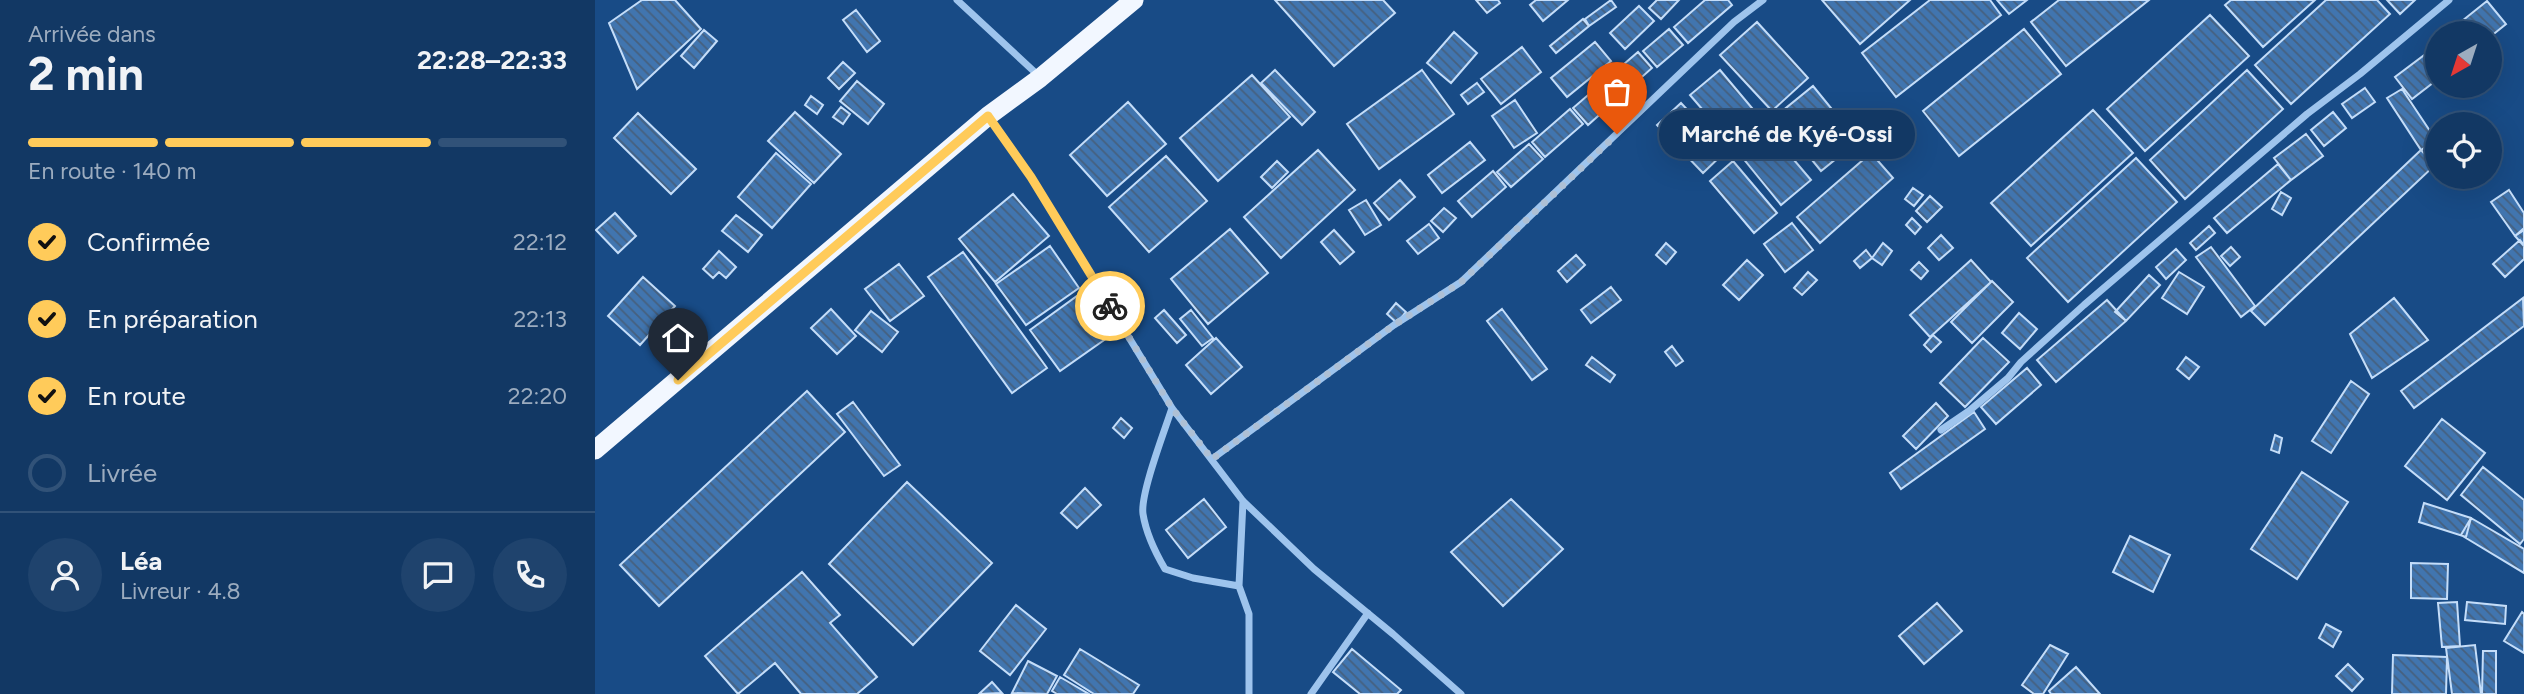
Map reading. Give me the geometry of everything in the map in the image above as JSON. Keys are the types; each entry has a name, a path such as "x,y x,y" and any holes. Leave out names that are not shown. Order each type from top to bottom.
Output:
{"highway":[{"path":"595,450 988,116 1040,78 1134,0"}],"street":[{"path":"957,0 1040,78"},
{"path":"1212,459 1394,325 1461,282 1734,22 1763,0"},
{"path":"1941,430 2008,378 2021,362 2084,305 2307,114 2360,75 2449,0"},
{"path":"988,116 1031,177 1172,408 1243,501 1314,569 1461,694"},
{"path":"1172,408 1155,456 1142,511 1155,552 1165,569 1193,578 1239,586"},
{"path":"1243,501 1239,586 1249,614 1249,694"},
{"path":"1311,694 1368,613"}],"building":[{"path":"642,0 675,0 701,29 637,89 609,23"},
{"path":"1275,0 1383,0 1395,13 1334,66"},
{"path":"1476,0 1498,0 1500,3 1487,13"},
{"path":"1536,0 1568,0 1543,21 1530,5"},
{"path":"1611,0 1616,7 1589,26 1585,19"},
{"path":"1657,0 1679,0 1661,19 1649,8"},
{"path":"1705,0 1728,0 1732,5 1688,43 1674,27"},
{"path":"1822,0 1910,0 1860,44"},
{"path":"1930,0 1990,0 2001,15 1896,97 1862,53"},
{"path":"1997,0 2027,0 2009,14"},
{"path":"2059,0 2149,0 2066,66 2031,22"},
{"path":"2231,0 2315,0 2263,47 2225,5"},
{"path":"2326,0 2377,0 2390,14 2291,104 2255,65"},
{"path":"2387,0 2415,0 2400,14"},
{"path":"2487,1 2506,24 2503,26 2503,21 2462,21"},
{"path":"1639,6 1654,21 1625,49 1610,33"},
{"path":"856,10 880,41 867,52 843,20"},
{"path":"2210,15 2249,56 2145,151 2107,109"},
{"path":"1583,19 1589,26 1556,53 1550,46"},
{"path":"1757,22 1808,78 1772,111 1720,55"},
{"path":"1669,29 1683,45 1657,67 1643,51"},
{"path":"2024,29 2061,74 1959,156 1923,111"},
{"path":"704,30 717,41 694,68 681,56"},
{"path":"1454,32 1477,53 1451,83 1427,63"},
{"path":"1595,42 1611,61 1567,97 1551,78"},
{"path":"1522,47 1541,72 1501,104 1481,79"},
{"path":"1638,52 1652,68 1588,125 1573,108"},
{"path":"2425,54 2425,89 2412,99 2395,77"},
{"path":"843,62 855,73 839,89 828,78"},
{"path":"1275,70 1315,112 1302,125 1261,83"},
{"path":"1422,70 1454,114 1379,169 1347,124"},
{"path":"1720,70 1762,120 1733,145 1690,95"},
{"path":"2247,70 2283,109 2185,199 2150,160"},
{"path":"1252,75 1290,117 1218,181 1180,138"},
{"path":"857,81 884,104 868,124 840,101"},
{"path":"1477,83 1484,92 1468,104 1461,95"},
{"path":"1813,86 1858,141 1821,171 1776,116"},
{"path":"2365,88 2375,102 2352,118 2342,104"},
{"path":"2402,89 2425,124 2425,147 2421,150 2387,98"},
{"path":"811,96 823,105 817,114 805,105"},
{"path":"1515,100 1537,133 1514,148 1492,116"},
{"path":"1128,102 1166,144 1107,196 1070,155"},
{"path":"1681,103 1726,151 1703,173 1657,125"},
{"path":"841,107 850,114 843,124 833,117"},
{"path":"1570,109 1583,124 1545,157 1532,142"},
{"path":"2093,110 2133,153 2031,246 1991,203"},
{"path":"795,112 841,154 814,183 768,141"},
{"path":"2333,112 2346,128 2324,146 2311,130"},
{"path":"638,113 696,169 671,194 614,138"},
{"path":"1766,127 1811,180 1781,205 1737,151"},
{"path":"2306,134 2323,156 2291,180 2274,158"},
{"path":"1470,142 1485,160 1442,193 1428,175"},
{"path":"1529,144 1543,159 1511,187 1497,172"},
{"path":"1318,150 1355,190 1281,258 1244,217"},
{"path":"2421,150 2425,154 2425,174 2265,325 2251,311"},
{"path":"776,153 811,184 772,228 738,197"},
{"path":"1871,153 1893,178 1820,243 1797,217"},
{"path":"1166,156 1207,201 1149,252 1109,207"},
{"path":"2136,158 2177,202 2068,302 2027,258"},
{"path":"1277,161 1288,172 1272,188 1261,177"},
{"path":"1733,161 1777,213 1754,233 1710,181"},
{"path":"2278,164 2291,180 2227,233 2214,218"},
{"path":"1493,171 1506,187 1472,217 1458,201"},
{"path":"1400,180 1415,197 1389,220 1374,203"},
{"path":"1913,188 1923,195 1914,206 1905,199"},
{"path":"2509,190 2524,213 2524,230 2515,236 2491,202"},
{"path":"2281,192 2291,198 2282,215 2272,209"},
{"path":"1013,194 1049,236 995,282 959,239"},
{"path":"1930,196 1942,207 1927,222 1916,211"},
{"path":"1366,200 1381,225 1365,235 1349,210"},
{"path":"1444,208 1456,218 1443,232 1431,221"},
{"path":"615,213 636,236 618,253 596,230"},
{"path":"736,215 762,235 748,252 722,231"},
{"path":"1912,218 1921,227 1915,234 1906,225"},
{"path":"1792,223 1813,250 1785,272 1764,244"},
{"path":"1429,224 1439,238 1418,254 1407,241"},
{"path":"2209,226 2215,233 2196,250 2190,243"},
{"path":"2524,228 2524,246 2515,236"},
{"path":"1230,229 1268,273 1208,324 1171,279"},
{"path":"1334,230 1354,252 1340,264 1321,242"},
{"path":"1941,235 1953,248 1939,260 1928,248"},
{"path":"2520,240 2524,245 2524,259 2505,277 2493,264"},
{"path":"1666,243 1676,252 1666,264 1656,255"},
{"path":"1883,243 1892,251 1882,265 1872,258"},
{"path":"1050,246 1079,288 1026,325 996,284"},
{"path":"2211,247 2255,306 2241,317 2196,257"},
{"path":"2231,247 2240,257 2230,266 2221,256"},
{"path":"2176,249 2186,260 2166,279 2156,267"},
{"path":"1866,250 1872,258 1860,268 1854,261"},
{"path":"719,251 736,267 726,278 719,272 713,278 703,269"},
{"path":"963,252 1047,368 1012,393 928,277"},
{"path":"1576,255 1585,265 1567,282 1558,271"},
{"path":"1747,260 1763,275 1739,300 1723,285"},
{"path":"1971,260 1991,282 1930,337 1910,315"},
{"path":"1919,262 1928,271 1921,279 1911,270"},
{"path":"899,264 924,296 890,321 865,289"},
{"path":"1808,272 1817,280 1802,295 1794,288"},
{"path":"2179,272 2204,287 2187,314 2162,298"},
{"path":"2149,275 2160,285 2126,321 2115,312"},
{"path":"643,277 675,306 640,345 608,316"},
{"path":"1992,281 2013,302 1972,343 1951,322"},
{"path":"1611,287 1621,300 1591,323 1581,310"},
{"path":"1077,296 1107,338 1060,371 1030,330"},
{"path":"2394,298 2428,340 2372,378 2350,334"},
{"path":"2523,298 2524,326 2414,408 2401,391"},
{"path":"2107,300 2126,321 2056,382 2037,360"},
{"path":"1396,303 1406,312 1397,323 1387,314"},
{"path":"831,309 856,336 837,354 811,328"},
{"path":"1502,309 1547,369 1532,380 1487,321"},
{"path":"1164,310 1186,335 1177,343 1155,318"},
{"path":"1191,310 1213,338 1202,346 1180,319"},
{"path":"871,311 898,332 882,352 855,330"},
{"path":"2019,313 2037,329 2020,349 2002,333"},
{"path":"1933,335 1941,342 1931,352 1924,345"},
{"path":"1216,338 1242,367 1211,394 1186,365"},
{"path":"1983,338 2009,362 1965,407 1940,383"},
{"path":"1672,346 1683,361 1676,366 1665,352"},
{"path":"1592,357 1615,375 1610,382 1586,365"},
{"path":"2186,357 2199,367 2189,379 2177,369"},
{"path":"2027,368 2041,385 1996,424 1981,407"},
{"path":"2351,381 2369,394 2331,453 2312,441"},
{"path":"807,391 845,432 659,606 620,565"},
{"path":"853,402 900,465 884,476 837,414"},
{"path":"1936,403 1948,416 1916,449 1903,436"},
{"path":"1974,412 1985,429 1901,489 1890,473"},
{"path":"1121,418 1132,428 1124,438 1113,428"},
{"path":"2442,419 2485,453 2447,500 2405,466"},
{"path":"2275,435 2282,438 2279,453 2271,450"},
{"path":"2483,467 2524,500 2524,539 2520,544 2461,495"},
{"path":"2302,472 2348,502 2297,579 2251,549"},
{"path":"907,482 992,563 913,645 829,564"},
{"path":"1085,488 1101,505 1077,528 1061,513"},
{"path":"1204,499 1226,527 1188,558 1166,530"},
{"path":"1511,499 1563,549 1503,606 1451,552"},
{"path":"2424,503 2471,518 2466,537 2419,522"},
{"path":"2471,518 2524,549 2524,573 2461,535"},
{"path":"2130,536 2170,555 2153,592 2113,572"},
{"path":"2411,563 2448,564 2447,599 2411,598"},
{"path":"802,572 840,615 830,623 877,677 857,694 801,694 775,663 738,694 705,656"},
{"path":"2457,602 2460,646 2442,647 2438,603"},
{"path":"2467,602 2506,606 2505,624 2465,620"},
{"path":"1937,603 1962,631 1924,664 1899,636"},
{"path":"1016,605 1046,629 1010,675 980,651"},
{"path":"2522,612 2524,614 2524,653 2504,641"},
{"path":"2326,624 2341,632 2333,647 2319,638"},
{"path":"2050,645 2068,654 2043,694 2034,694 2022,685"},
{"path":"2475,645 2481,694 2452,694 2446,648"},
{"path":"1080,649 1139,685 1133,694 1094,694 1064,675"},
{"path":"1352,649 1401,690 1397,694 1360,694 1333,672"},
{"path":"2483,651 2496,651 2496,694 2482,694"},
{"path":"2393,655 2447,657 2446,694 2392,694"},
{"path":"1028,661 1057,676 1047,694 1012,693"},
{"path":"2348,664 2363,679 2352,691 2336,676"},
{"path":"2076,667 2100,694 2051,694 2049,691"},
{"path":"1060,677 1089,694 1057,694 1052,691"},
{"path":"992,682 1002,693 979,694"}],"way so far":[{"path":"1110,306 1172,408 1212,459 1394,325 1461,282 1617,134"}],"place":[{"name":"Marché de Kyé-Ossi","path":"1617,134"}],"route":[{"path":"678,380 988,116 1031,177 1110,306"}]}
